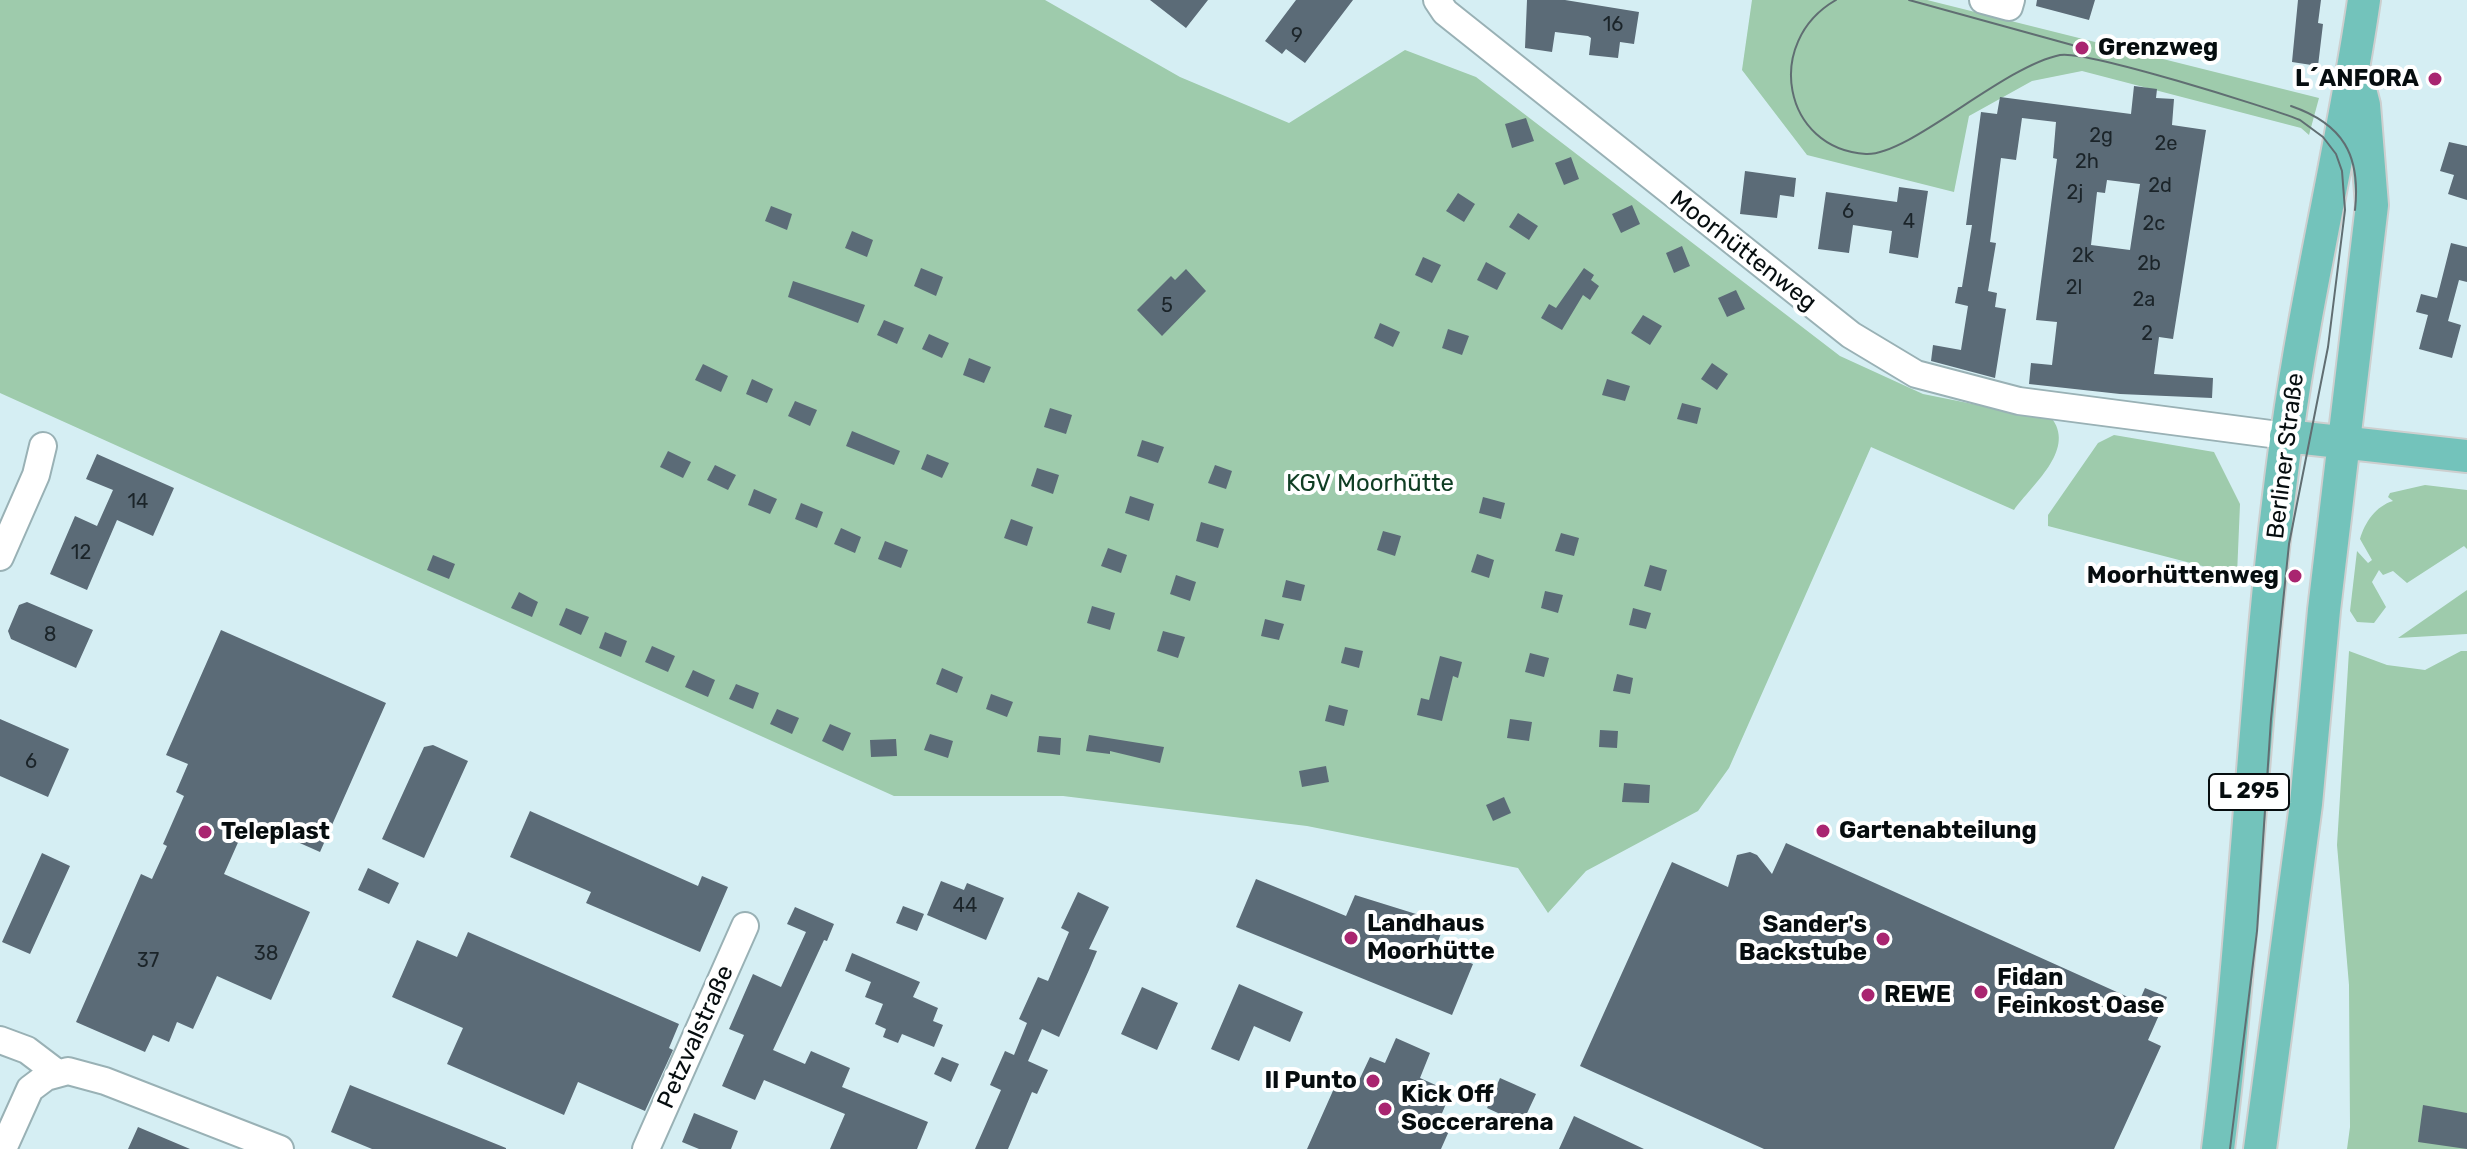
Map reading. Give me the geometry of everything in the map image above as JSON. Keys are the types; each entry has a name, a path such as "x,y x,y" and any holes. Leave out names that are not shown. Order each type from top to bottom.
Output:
{"main road":[{"name":"L 295","path":"2260,1149 2306,804 2324,610 2372,205 2356,103 2354,67 2364,0"},
{"name":"Berliner Straße","path":"2218,1149 2234,1022 2250,767 2286,436 2305,314 2356,103"},
{"path":"2286,436 2467,456"}],"street":[{"name":"Moorhüttenweg","path":"1437,0 1445,12 1563,110 1839,326 1916,374 2019,401 2286,436"},
{"path":"1983,0 2009,7 2011,0"},
{"path":"0,557 36,475 43,446"},
{"name":"Petzvalstraße","path":"646,1149 745,926"},
{"path":"0,1040 27,1050 56,1072"},
{"path":"3,1149 30,1089 56,1072 75,1072 105,1081 280,1149"}],"green space":[{"name":"KGV Moorhütte","path":"0,0 1045,0 1180,77 1289,123 1405,50 1476,77 1840,356 1923,394 2053,420 2058,443 2048,467 2014,510 1871,447 1729,768 1698,811 1586,871 1548,913 1518,868 1307,826 1063,796 894,796 0,393"},
{"path":"1752,0 1927,0 2319,98 2309,135 2301,128 2082,71 2032,81 1969,116 1954,192 1807,155 1742,70"},
{"path":"2114,435 2214,452 2240,504 2237,575 2048,526 2048,515 2098,443"},
{"path":"2425,485 2467,490 2467,549 2464,546 2407,583 2393,571 2383,575 2379,570 2372,582 2386,607 2374,623 2357,622 2350,611 2357,551 2368,563 2372,560 2360,539 2365,527 2376,511 2393,501 2388,497 2390,493"},
{"path":"2467,590 2467,634 2398,638"},
{"path":"2349,651 2387,665 2425,670 2461,651 2467,651 2467,1149 2347,1149 2350,1127 2349,985 2337,845"}],"building":[{"path":"1150,0 1208,0 1186,28"},
{"path":"1296,0 1353,0 1305,63 1286,49 1282,54 1265,41"},
{"path":"1527,0 1565,0 1639,12 1634,44 1620,42 1618,58 1589,55 1591,38 1555,32 1552,52 1525,48"},
{"path":"2037,0 2095,0 2089,20 2036,6"},
{"path":"2298,0 2321,0 2318,23 2323,24 2318,66 2292,62"},
{"path":"2134,86 2157,89 2156,98 2174,99 2172,125 2206,130 2173,339 2159,337 2154,374 2213,378 2212,398 2120,394 2029,384 2031,363 2052,365 2057,322 2036,320 2057,159 2053,158 2056,122 2022,118 2016,160 2001,158 1990,242 1996,243 1988,291 1997,293 1995,307 2006,309 1995,378 1931,361 1933,345 1961,350 1968,306 1955,303 1958,287 1962,287 1972,225 1966,225 1981,112 1997,114 2000,97 2131,114","holes":["2107,180 2140,184 2130,250 2091,245 2097,192 2105,193"]},
{"path":"1526,118 1534,141 1512,148 1505,124"},
{"path":"2449,142 2467,146 2467,200 2448,194 2454,175 2440,171"},
{"path":"1571,157 1579,179 1564,185 1555,163"},
{"path":"1745,171 1796,178 1794,197 1780,195 1777,218 1740,214"},
{"path":"1899,187 1928,191 1918,258 1889,253 1892,231 1853,225 1849,253 1818,249 1826,192 1897,202"},
{"path":"1458,193 1475,204 1464,222 1446,211"},
{"path":"1632,205 1640,224 1621,233 1612,214"},
{"path":"771,206 792,214 787,230 765,221"},
{"path":"1518,213 1538,226 1529,240 1509,227"},
{"path":"852,231 873,240 867,257 845,248"},
{"path":"2451,243 2467,247 2467,282 2459,280 2448,321 2461,325 2452,358 2419,349 2428,315 2416,312 2421,294 2437,298"},
{"path":"1682,246 1690,266 1674,273 1666,253"},
{"path":"1423,257 1441,265 1432,283 1415,275"},
{"path":"1486,262 1506,273 1497,290 1477,280"},
{"path":"921,268 943,277 936,296 914,286"},
{"path":"1584,268 1594,275 1591,280 1599,286 1590,300 1583,295 1562,330 1541,318 1549,304 1556,308"},
{"path":"1186,269 1206,291 1162,336 1137,310 1171,276 1175,280"},
{"path":"793,281 865,305 858,323 788,297"},
{"path":"1736,290 1745,309 1727,317 1718,298"},
{"path":"1643,315 1662,326 1650,345 1631,333"},
{"path":"884,320 904,328 897,344 877,335"},
{"path":"1380,323 1400,332 1393,347 1374,338"},
{"path":"1448,329 1469,336 1462,355 1442,348"},
{"path":"929,334 949,343 942,358 922,349"},
{"path":"969,358 991,367 984,383 963,375"},
{"path":"1712,363 1728,374 1717,390 1701,379"},
{"path":"703,364 728,376 721,392 695,380"},
{"path":"752,379 773,389 767,403 746,394"},
{"path":"1607,379 1630,386 1625,401 1602,395"},
{"path":"795,401 817,410 810,426 788,416"},
{"path":"1682,403 1701,408 1697,424 1677,419"},
{"path":"1050,408 1072,415 1066,434 1044,427"},
{"path":"852,431 900,451 894,465 846,446"},
{"path":"1142,440 1164,447 1158,463 1137,456"},
{"path":"668,451 691,462 683,478 660,467"},
{"path":"97,454 174,488 153,536 117,520 87,590 50,574 75,516 97,526 113,490 86,479"},
{"path":"927,454 949,463 942,478 921,469"},
{"path":"715,465 736,475 728,490 707,480"},
{"path":"1215,465 1232,471 1226,489 1208,483"},
{"path":"1037,468 1059,475 1053,494 1031,486"},
{"path":"754,489 777,499 770,514 748,505"},
{"path":"1130,496 1154,504 1149,521 1125,513"},
{"path":"1483,497 1505,503 1501,519 1479,513"},
{"path":"801,503 823,512 817,528 795,519"},
{"path":"1011,519 1033,527 1027,546 1004,538"},
{"path":"1201,522 1224,529 1218,548 1196,541"},
{"path":"841,528 861,537 855,553 834,544"},
{"path":"1383,531 1401,536 1395,556 1377,550"},
{"path":"1561,533 1579,538 1574,556 1555,551"},
{"path":"885,541 908,550 901,568 878,559"},
{"path":"1108,548 1127,555 1121,573 1101,566"},
{"path":"1477,554 1494,560 1489,578 1471,572"},
{"path":"433,555 455,564 449,579 427,570"},
{"path":"1650,565 1667,570 1661,591 1644,586"},
{"path":"1176,575 1196,582 1190,601 1170,594"},
{"path":"1286,580 1305,585 1301,601 1282,597"},
{"path":"1545,591 1563,595 1558,613 1541,608"},
{"path":"519,592 538,602 532,617 511,608"},
{"path":"27,602 93,630 76,668 11,639 8,631 19,605"},
{"path":"1092,606 1115,613 1110,630 1087,623"},
{"path":"566,608 589,617 581,635 559,625"},
{"path":"1633,608 1651,613 1646,629 1629,625"},
{"path":"1265,619 1284,624 1279,640 1261,636"},
{"name":"Teleplast","path":"221,630 386,703 320,852 248,820 224,874 310,912 271,1000 217,976 193,1029 177,1022 169,1042 153,1035 145,1052 76,1022 141,874 152,879 167,846 163,844 184,796 176,792 188,764 166,755"},
{"path":"1163,631 1185,637 1178,658 1157,651"},
{"path":"605,632 627,641 621,657 599,648"},
{"path":"652,646 675,656 668,672 645,662"},
{"path":"1345,647 1363,651 1359,668 1341,663"},
{"path":"1530,653 1549,658 1544,677 1525,672"},
{"path":"1440,656 1462,662 1458,678 1453,676 1442,721 1417,715 1421,698 1429,700"},
{"path":"942,668 963,677 957,693 936,684"},
{"path":"693,670 715,680 708,697 685,687"},
{"path":"1617,674 1633,678 1630,694 1613,691"},
{"path":"736,684 759,693 753,709 729,699"},
{"path":"991,694 1013,702 1007,717 986,709"},
{"path":"1329,705 1348,710 1344,726 1325,721"},
{"path":"777,709 799,718 792,734 770,724"},
{"path":"0,719 69,749 48,797 0,776"},
{"path":"1510,719 1532,722 1529,741 1507,738"},
{"path":"830,724 851,733 843,751 822,741"},
{"path":"1600,730 1618,731 1617,748 1599,747"},
{"path":"930,734 953,741 948,758 924,750"},
{"path":"1089,735 1164,747 1160,763 1110,751 1110,754 1086,751"},
{"path":"1039,736 1061,738 1060,755 1037,752"},
{"path":"896,739 897,756 871,757 870,740"},
{"path":"433,745 468,761 424,858 382,839 424,747"},
{"path":"1326,766 1329,782 1302,787 1299,771"},
{"path":"1624,783 1650,785 1649,803 1622,802"},
{"path":"1504,797 1511,813 1493,821 1486,805"},
{"path":"530,811 698,886 702,876 728,887 700,952 586,903 591,892 510,857"},
{"name":"REWE","path":"1786,843 2139,1002 2145,988 2167,997 2148,1040 2161,1046 2114,1149 1764,1149 1580,1066 1672,862 1728,887 1737,855 1750,852 1757,855 1772,874"},
{"path":"42,853 70,866 30,954 2,942"},
{"path":"368,868 399,883 389,904 358,890"},
{"name":"Landhaus Moorhütte","path":"1256,879 1346,916 1355,895 1445,923 1435,949 1473,964 1452,1015 1236,927"},
{"path":"941,881 964,890 967,883 1004,898 986,940 927,915"},
{"path":"1078,892 1109,907 1089,949 1097,951 1059,1037 1042,1029 1028,1061 1048,1070 1037,1094 1032,1092 1008,1149 975,1149 1001,1090 990,1085 1005,1051 1014,1055 1027,1023 1019,1019 1038,977 1048,981 1069,932 1061,928"},
{"path":"903,906 924,914 917,931 896,923"},
{"path":"795,907 834,924 773,1050 805,1064 811,1051 850,1068 842,1087 928,1122 917,1149 830,1149 845,1114 764,1080 755,1100 722,1086 744,1035 729,1029 753,974 781,987 806,932 787,924"},
{"path":"468,932 679,1024 669,1048 673,1050 645,1111 578,1082 564,1115 447,1064 463,1028 392,997 417,940 457,957"},
{"path":"852,953 920,982 913,997 938,1008 933,1021 943,1025 934,1047 902,1034 898,1043 883,1037 886,1029 875,1024 883,1004 865,997 871,982 845,971"},
{"path":"1239,984 1303,1012 1290,1042 1254,1026 1239,1061 1211,1049"},
{"path":"1142,987 1178,1003 1157,1050 1121,1034"},
{"name":"Kick Off Soccerarena","path":"1396,1038 1430,1053 1420,1078 1451,1092 1437,1125 1449,1131 1441,1149 1307,1149 1336,1084 1354,1091 1370,1057 1385,1063"},
{"path":"942,1057 959,1064 951,1082 934,1074"},
{"path":"1500,1078 1536,1094 1522,1124 1487,1108"},
{"path":"350,1085 506,1149 372,1149 331,1132"},
{"path":"2423,1105 2467,1113 2467,1149 2418,1142"},
{"path":"694,1113 738,1131 731,1149 699,1149 682,1142"},
{"path":"1574,1116 1644,1149 1559,1149"},
{"path":"138,1127 190,1149 128,1149"}],"tram line":[{"path":"1836,0 1813,18 1798,41 1792,66 1792,91 1801,114 1816,134 1838,148 1866,154 1884,151 1931,127 2011,76 2060,55 2139,70 2300,120 2323,137 2336,154 2342,171 2345,210 2328,347 2289,544 2271,719 2257,931 2230,1149"},
{"path":"1909,0 2083,48"},
{"path":"2291,106 2324,122 2345,144 2355,173 2355,210"}],"place":[{"name":"Grenzweg","path":"2082,48"},
{"name":"L´ANFORA","path":"2435,79"},
{"name":"Moorhüttenweg","path":"2295,576"},
{"name":"Gartenabteilung","path":"1823,831"},
{"name":"Teleplast","path":"205,832"},
{"name":"Landhaus Moorhütte","path":"1351,938"},
{"name":"Sander's Backstube","path":"1883,939"},
{"name":"Fidan Feinkost Oase","path":"1981,992"},
{"name":"REWE","path":"1868,995"},
{"name":"Il Punto","path":"1373,1081"},
{"name":"Kick Off Soccerarena","path":"1385,1109"}]}
